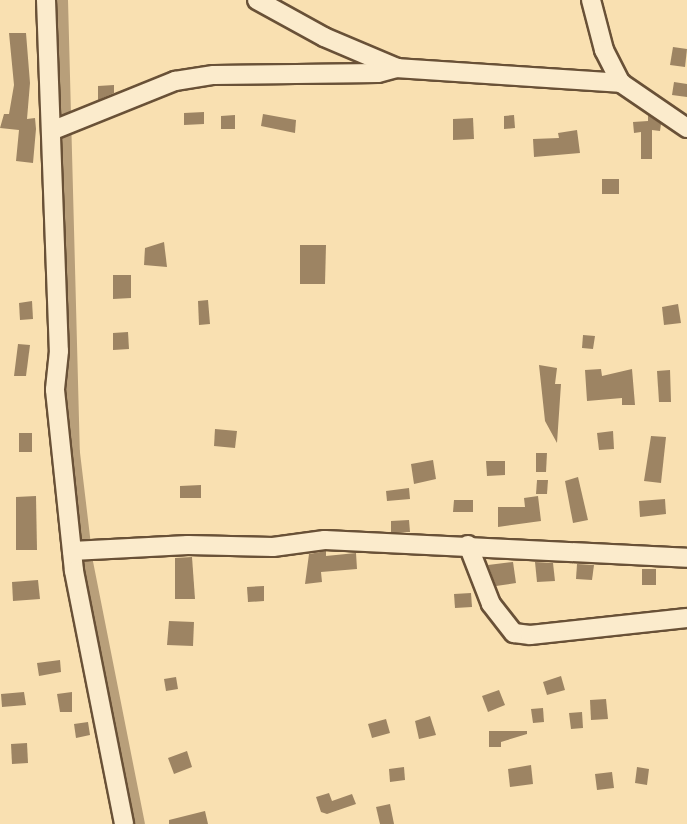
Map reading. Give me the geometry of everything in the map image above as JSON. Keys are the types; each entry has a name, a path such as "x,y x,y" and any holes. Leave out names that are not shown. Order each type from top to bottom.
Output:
{"street":[{"path":"46,0 60,351 55,390 72,551 124,824"},
{"path":"257,0 324,37 397,68 621,83"},
{"path":"591,0 604,50 621,83 687,128"},
{"path":"51,131 175,81 214,75 378,74 397,68"},
{"path":"72,551 188,545 273,547 325,540 468,545 687,558"},
{"path":"468,545 491,604 514,633 530,635 687,618"}],"building":[{"path":"9,33 26,33 30,83 27,119 35,118 36,129 33,163 16,161 19,130 0,128 4,114 9,114 14,85"},
{"path":"673,47 687,49 685,67 670,65"},
{"path":"674,82 687,84 687,97 672,95"},
{"path":"114,85 114,93 98,100 98,86"},
{"path":"204,112 204,124 184,125 184,113"},
{"path":"263,114 296,120 295,133 261,126"},
{"path":"235,115 235,129 221,129 221,116"},
{"path":"514,115 515,128 504,129 504,116"},
{"path":"648,115 661,124 660,131 652,130 652,159 641,159 641,132 634,133 633,122 648,121"},
{"path":"473,118 474,139 453,140 453,119"},
{"path":"577,130 580,153 534,157 533,139 559,138 558,133"},
{"path":"602,179 619,179 619,194 602,194"},
{"path":"164,242 167,267 144,265 145,248"},
{"path":"300,245 326,245 325,284 300,284"},
{"path":"113,275 131,275 131,298 113,299"},
{"path":"208,300 210,324 199,325 198,301"},
{"path":"32,301 33,319 20,320 19,303"},
{"path":"678,304 681,323 664,325 662,307"},
{"path":"128,332 129,349 113,350 113,333"},
{"path":"583,335 595,336 593,349 582,348"},
{"path":"18,344 30,345 26,376 14,376"},
{"path":"539,365 557,368 555,384 561,384 557,443 545,421"},
{"path":"601,369 602,376 632,369 635,405 622,405 622,398 587,401 585,370"},
{"path":"670,370 671,402 659,402 657,371"},
{"path":"215,429 237,431 235,448 214,446"},
{"path":"613,431 614,449 599,450 597,433"},
{"path":"19,433 32,433 32,452 19,452"},
{"path":"651,436 666,437 661,483 644,481"},
{"path":"536,453 547,453 546,472 536,472"},
{"path":"433,460 436,479 414,484 411,464"},
{"path":"486,461 505,461 505,475 487,476"},
{"path":"578,477 588,520 573,523 565,481"},
{"path":"537,480 548,480 547,494 536,494"},
{"path":"201,485 201,498 180,498 180,486"},
{"path":"409,488 410,499 387,501 386,491"},
{"path":"36,496 37,550 16,550 16,497"},
{"path":"538,496 541,521 498,527 498,507 525,507 524,498"},
{"path":"665,499 666,514 640,517 639,501"},
{"path":"454,500 473,500 473,512 453,512"},
{"path":"409,520 410,532 391,532 391,521"},
{"path":"326,551 326,556 356,553 357,569 321,572 322,582 305,584 309,554"},
{"path":"192,557 195,599 175,599 175,558"},
{"path":"513,562 516,583 496,586 488,565"},
{"path":"535,562 553,563 555,581 537,582"},
{"path":"577,564 594,565 592,580 576,579"},
{"path":"642,569 656,569 656,585 642,585"},
{"path":"38,580 40,599 13,601 12,582"},
{"path":"264,586 264,601 248,602 247,587"},
{"path":"471,593 472,607 455,608 454,594"},
{"path":"169,621 194,622 193,646 167,645"},
{"path":"60,660 61,672 39,676 37,663"},
{"path":"561,676 565,690 547,695 543,682"},
{"path":"176,677 178,689 166,691 164,679"},
{"path":"499,690 505,705 488,712 482,696"},
{"path":"24,692 26,705 2,707 1,694"},
{"path":"72,692 72,712 60,712 57,694"},
{"path":"606,699 608,719 591,720 590,700"},
{"path":"543,708 544,722 533,723 531,709"},
{"path":"582,712 583,728 571,729 569,713"},
{"path":"430,716 436,735 419,739 415,721"},
{"path":"386,719 390,733 372,738 368,724"},
{"path":"88,722 90,735 76,738 74,724"},
{"path":"489,731 527,731 527,734 501,742 501,747 489,747"},
{"path":"27,743 28,763 12,764 11,744"},
{"path":"187,751 192,767 174,774 168,758"},
{"path":"531,765 533,784 510,787 508,769"},
{"path":"404,767 405,780 390,782 389,769"},
{"path":"637,767 649,769 647,785 635,783"},
{"path":"612,772 614,788 597,790 595,774"},
{"path":"329,793 332,801 352,794 356,804 327,814 321,812 316,797"},
{"path":"390,804 394,824 380,824 376,807"},
{"path":"205,811 208,824 169,824 169,820"}],"waterway":[{"path":"61,0 73,453 86,562 138,824"}]}
